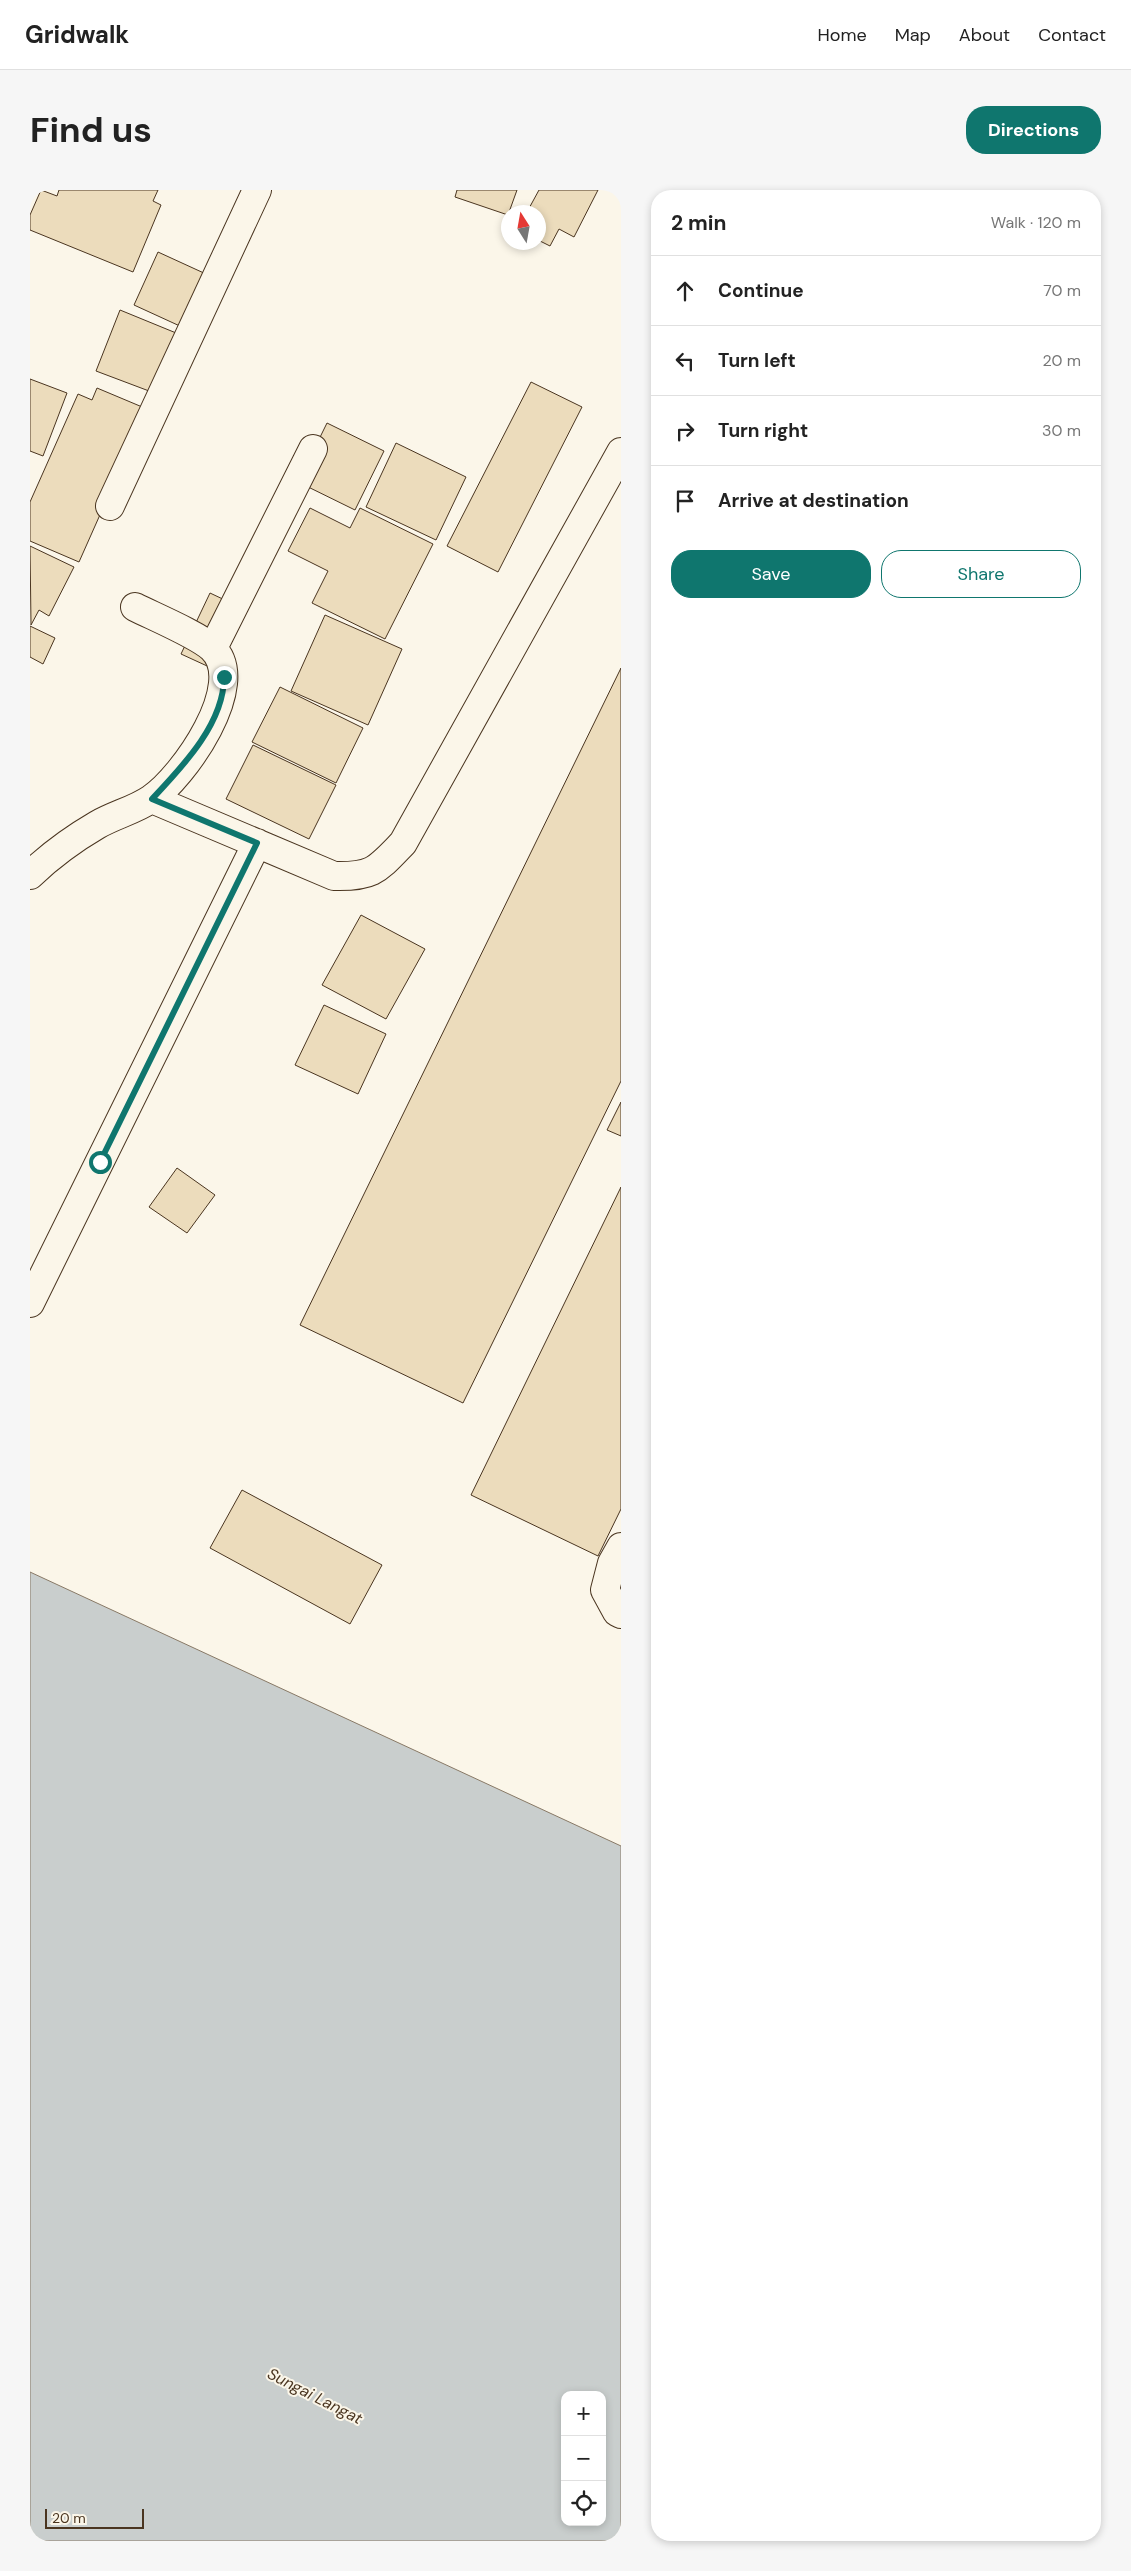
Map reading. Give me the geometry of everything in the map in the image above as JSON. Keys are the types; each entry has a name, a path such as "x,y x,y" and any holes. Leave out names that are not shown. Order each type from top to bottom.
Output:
{"lane":[{"path":"110,506 257,190"},
{"path":"213,648 313,449"},
{"path":"152,799 334,876 359,876 381,866 404,842 621,452"},
{"path":"30,875 47,859 97,825 152,799 190,758 220,705 224,687 224,667 213,648 135,607"},
{"path":"30,1303 257,843"},
{"path":"621,1547 612,1563 605,1590 617,1612 621,1614"}],"water":[{"name":"Sungai Langat","path":"30,1572 621,1846 621,2541 30,2541"}],"building":[{"path":"41,190 57,196 59,190 158,190 153,201 161,205 133,272 30,230 30,215"},
{"path":"457,190 517,190 512,205 501,205 501,213 455,197"},
{"path":"539,190 598,190 574,237 559,229 550,246 546,244 546,205 531,205"},
{"path":"158,252 206,274 182,327 134,305"},
{"path":"120,310 181,335 157,394 96,371"},
{"path":"30,379 67,393 43,456 30,451"},
{"path":"531,382 582,407 498,572 447,546"},
{"path":"97,388 147,409 79,562 30,541 30,502 78,394 92,400"},
{"path":"327,423 384,451 355,510 298,482"},
{"path":"396,443 466,477 436,540 366,507"},
{"path":"310,508 350,528 360,508 433,544 385,639 312,603 328,571 288,551"},
{"path":"30,546 74,567 49,616 39,610 31,625"},
{"path":"210,593 246,610 218,671 181,654"},
{"path":"325,615 402,649 368,725 291,691"},
{"path":"30,626 55,638 43,664 30,657"},
{"path":"621,668 621,1081 463,1403 300,1325"},
{"path":"280,687 363,728 336,783 252,742"},
{"path":"253,745 336,785 309,839 226,799"},
{"path":"361,915 425,949 386,1019 322,985"},
{"path":"324,1005 386,1034 358,1094 295,1065"},
{"path":"621,1102 621,1136 607,1130"},
{"path":"177,1168 215,1195 187,1233 149,1207"},
{"path":"621,1187 621,1509 598,1556 471,1495"},
{"path":"242,1490 382,1565 350,1624 210,1548"}],"route":[{"path":"100,1162 257,843 152,799 190,758 220,705 224,677"}]}
